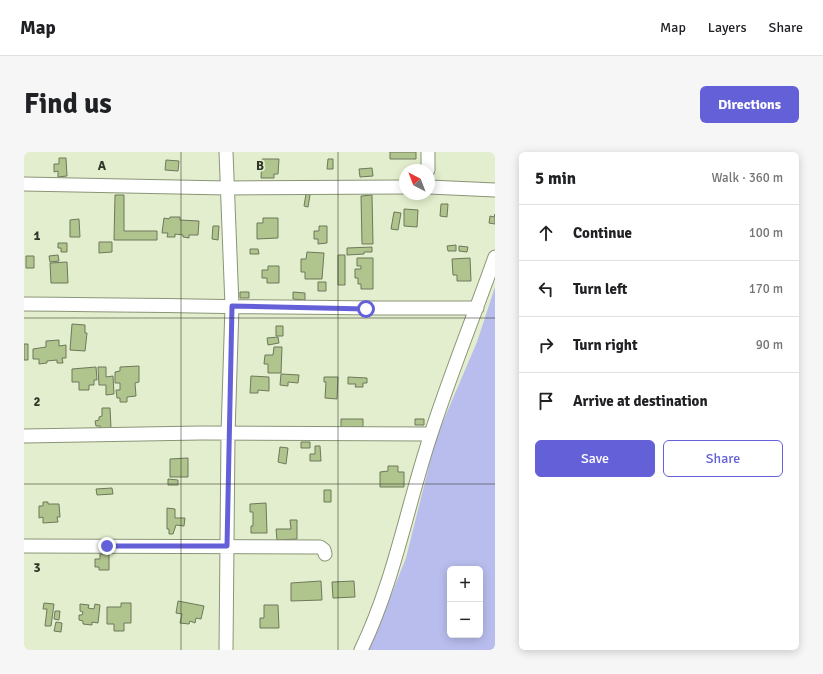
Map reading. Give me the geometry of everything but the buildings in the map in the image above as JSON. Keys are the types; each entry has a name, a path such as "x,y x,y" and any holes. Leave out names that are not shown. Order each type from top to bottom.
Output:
{"street":[{"path":"226,152 232,306 228,434 226,650"},
{"path":"428,152 428,164"},
{"path":"24,184 228,188 399,187"},
{"path":"435,187 495,190"},
{"path":"361,650 370,631 400,544 431,434 495,257"},
{"path":"24,304 366,309 477,308"},
{"path":"24,436 431,434"},
{"path":"24,546 320,547 324,550 325,554"}],"shaded area":[{"path":"495,287 495,650 369,650 406,558 436,438 477,342"}],"route":[{"path":"107,546 227,546 228,434 232,306 366,309"}]}
